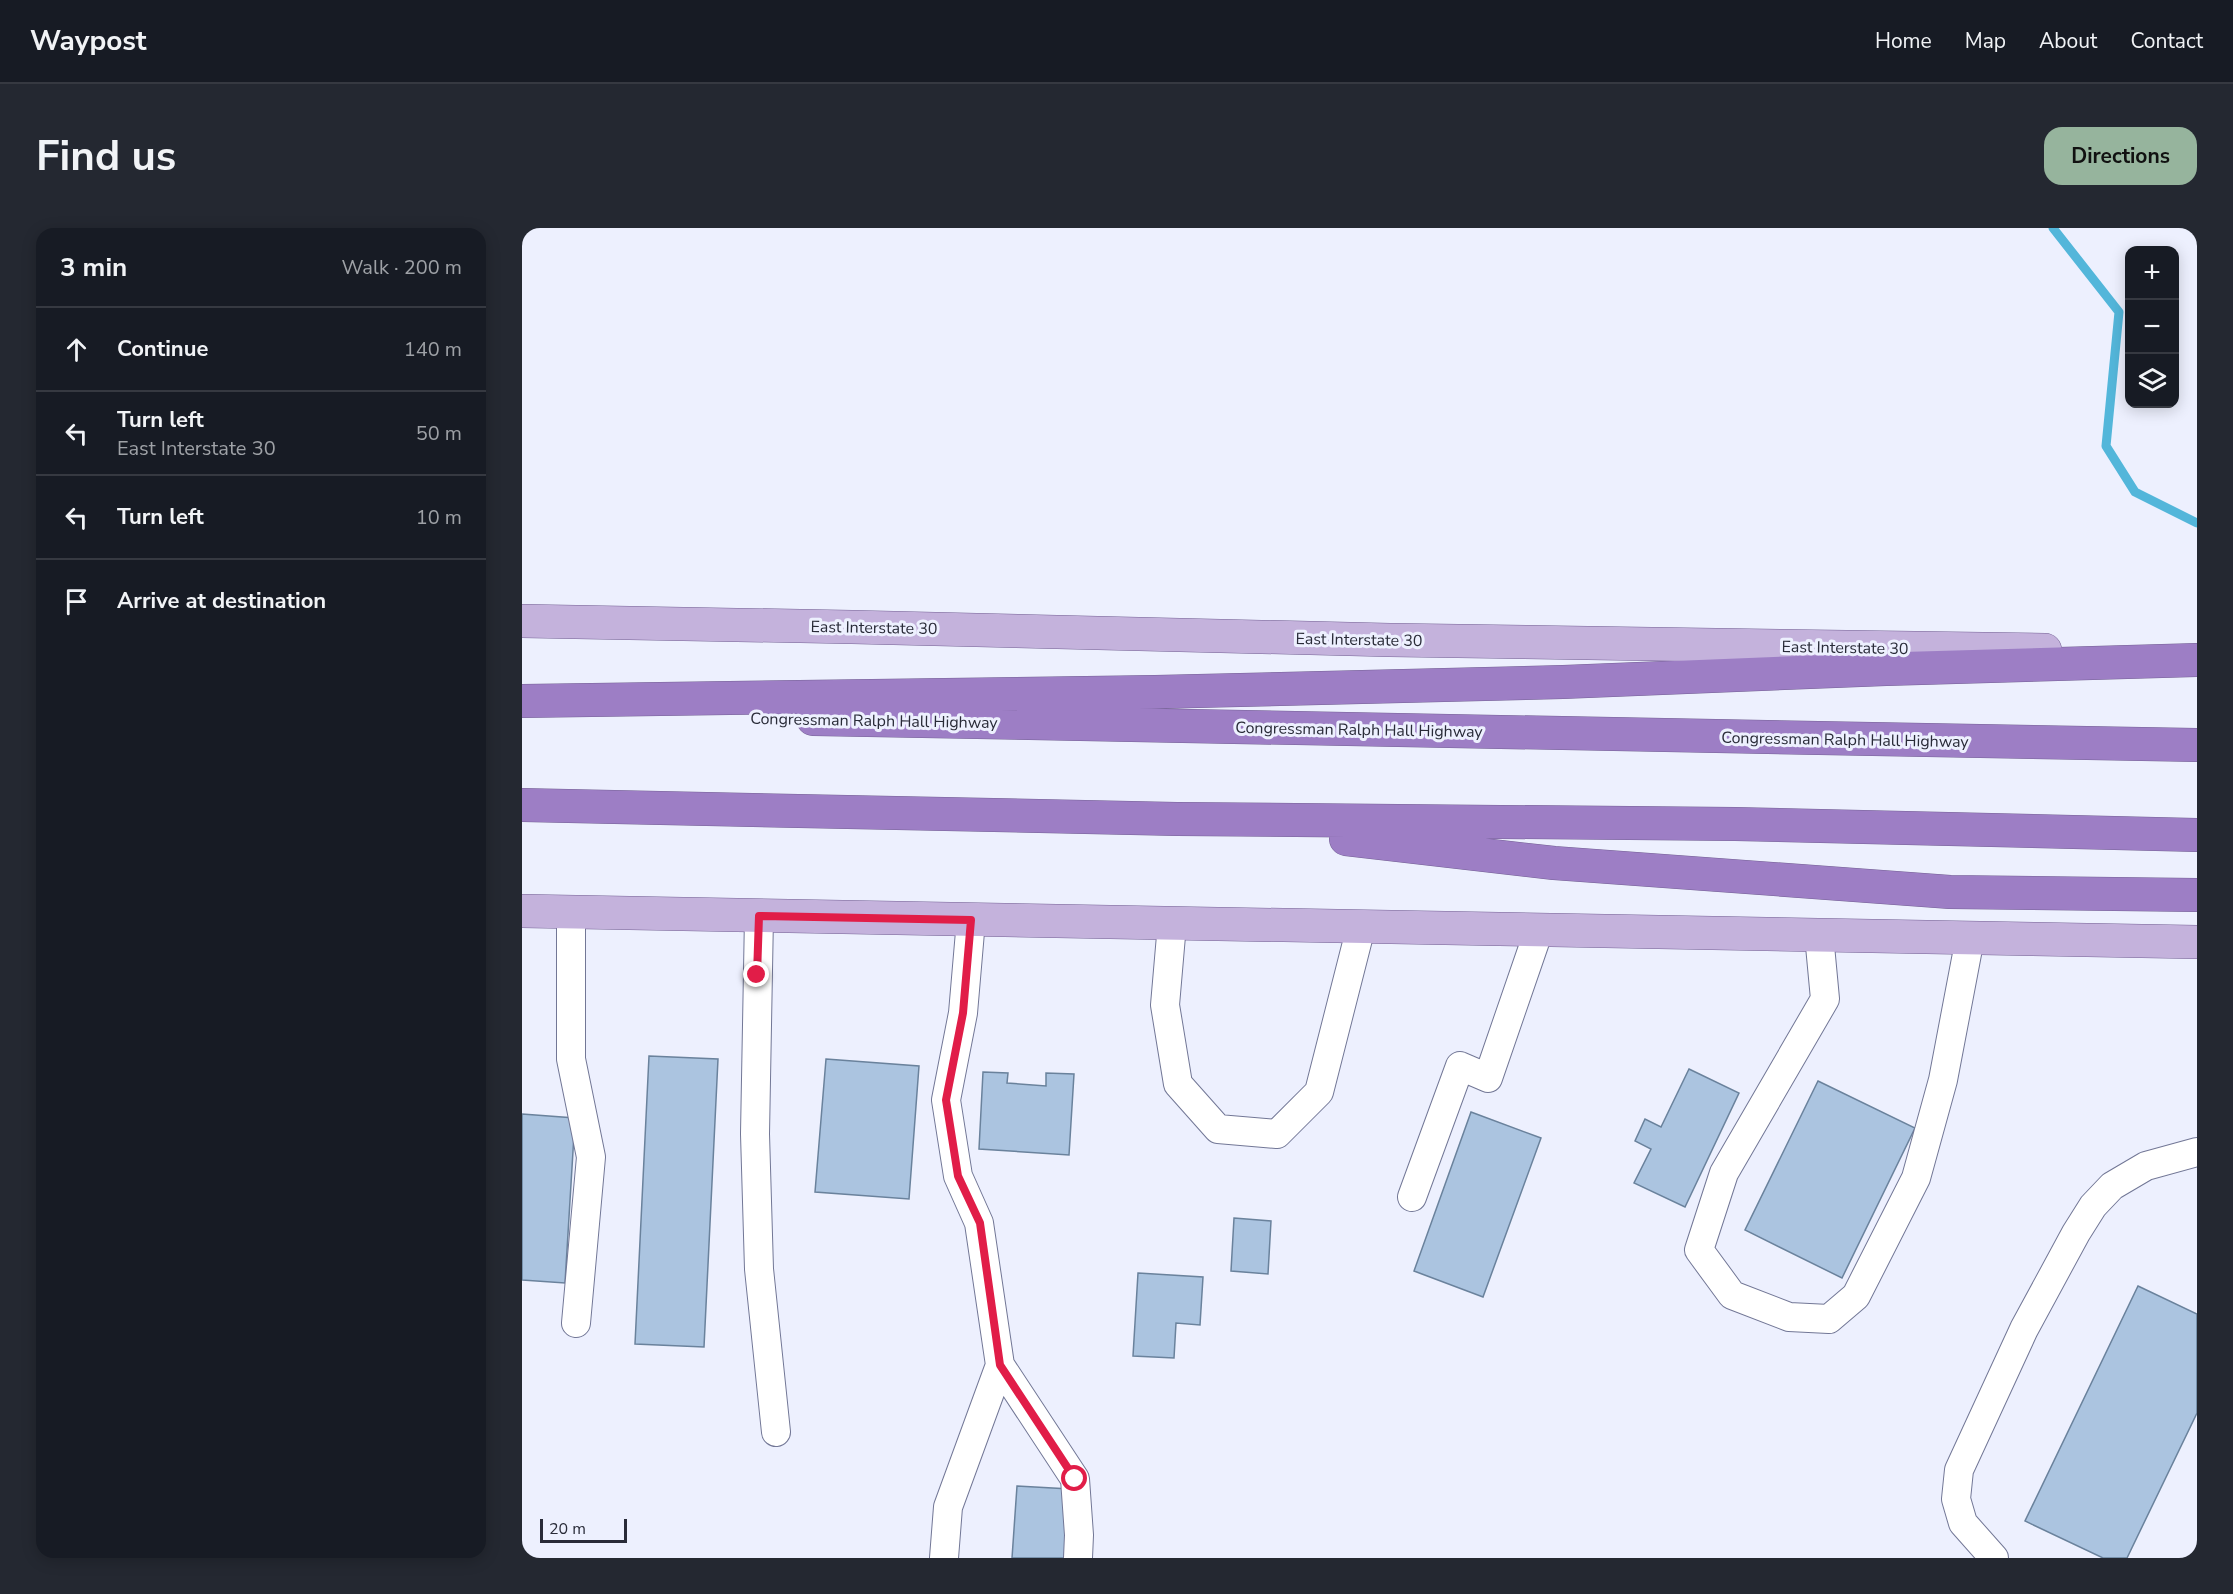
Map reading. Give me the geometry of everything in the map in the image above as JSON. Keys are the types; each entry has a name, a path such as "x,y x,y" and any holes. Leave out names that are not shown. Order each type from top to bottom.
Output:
{"highway":[{"path":"522,701 1155,692 1540,683 2197,660"},
{"name":"Congressman Ralph Hall Highway","path":"522,713 2197,745"},
{"path":"522,805 1177,819 1735,824 2197,835"},
{"path":"1177,819 1554,863 1950,892 2197,895"}],"main road":[{"name":"East Interstate 30","path":"522,621 1390,640 2197,652"},
{"path":"522,911 2197,942"}],"lane":[{"path":"571,912 571,1059 591,1157 576,1323"},
{"path":"759,916 755,1134 759,1269 776,1432"},
{"path":"971,920 963,1013 946,1100 958,1176 980,1223 1000,1365 1075,1479 1079,1535 1078,1558"},
{"path":"1172,924 1166,1005 1178,1084 1218,1129 1277,1134 1319,1092 1360,927"},
{"path":"1412,1197 1460,1065 1488,1078 1539,930"},
{"path":"1819,935 1825,999 1724,1173 1699,1250 1732,1295 1789,1317 1829,1319 1856,1296 1916,1178 1943,1080 1970,938"},
{"path":"1994,1558 1963,1523 1956,1499 1959,1470 2024,1329 2076,1233 2099,1199 2112,1186 2146,1166 2197,1152"},
{"path":"944,1558 948,1507 1000,1365"}],"building":[{"path":"649,1056 718,1059 704,1347 635,1344"},
{"path":"826,1059 919,1066 909,1199 815,1192"},
{"path":"1689,1069 1739,1093 1685,1207 1634,1183 1651,1149 1635,1141 1645,1119 1661,1127"},
{"path":"983,1072 1008,1073 1007,1083 1046,1086 1046,1073 1074,1074 1069,1155 979,1149"},
{"path":"1818,1081 1915,1128 1842,1278 1745,1230"},
{"path":"1471,1112 1541,1138 1483,1297 1414,1271"},
{"path":"522,1114 575,1118 565,1283 522,1280"},
{"path":"1234,1218 1271,1221 1268,1274 1231,1271"},
{"path":"1138,1273 1203,1277 1200,1325 1176,1323 1174,1358 1133,1356"},
{"path":"2138,1286 2197,1314 2197,1413 2127,1558 2103,1558 2025,1521"},
{"path":"1017,1486 1070,1489 1065,1558 1012,1558"}],"waterway":[{"path":"2053,228 2119,312 2106,446 2135,492 2197,523"}],"route":[{"path":"757,975 759,916 971,920 963,1013 946,1100 958,1176 980,1223 1000,1365 1075,1479"}]}
